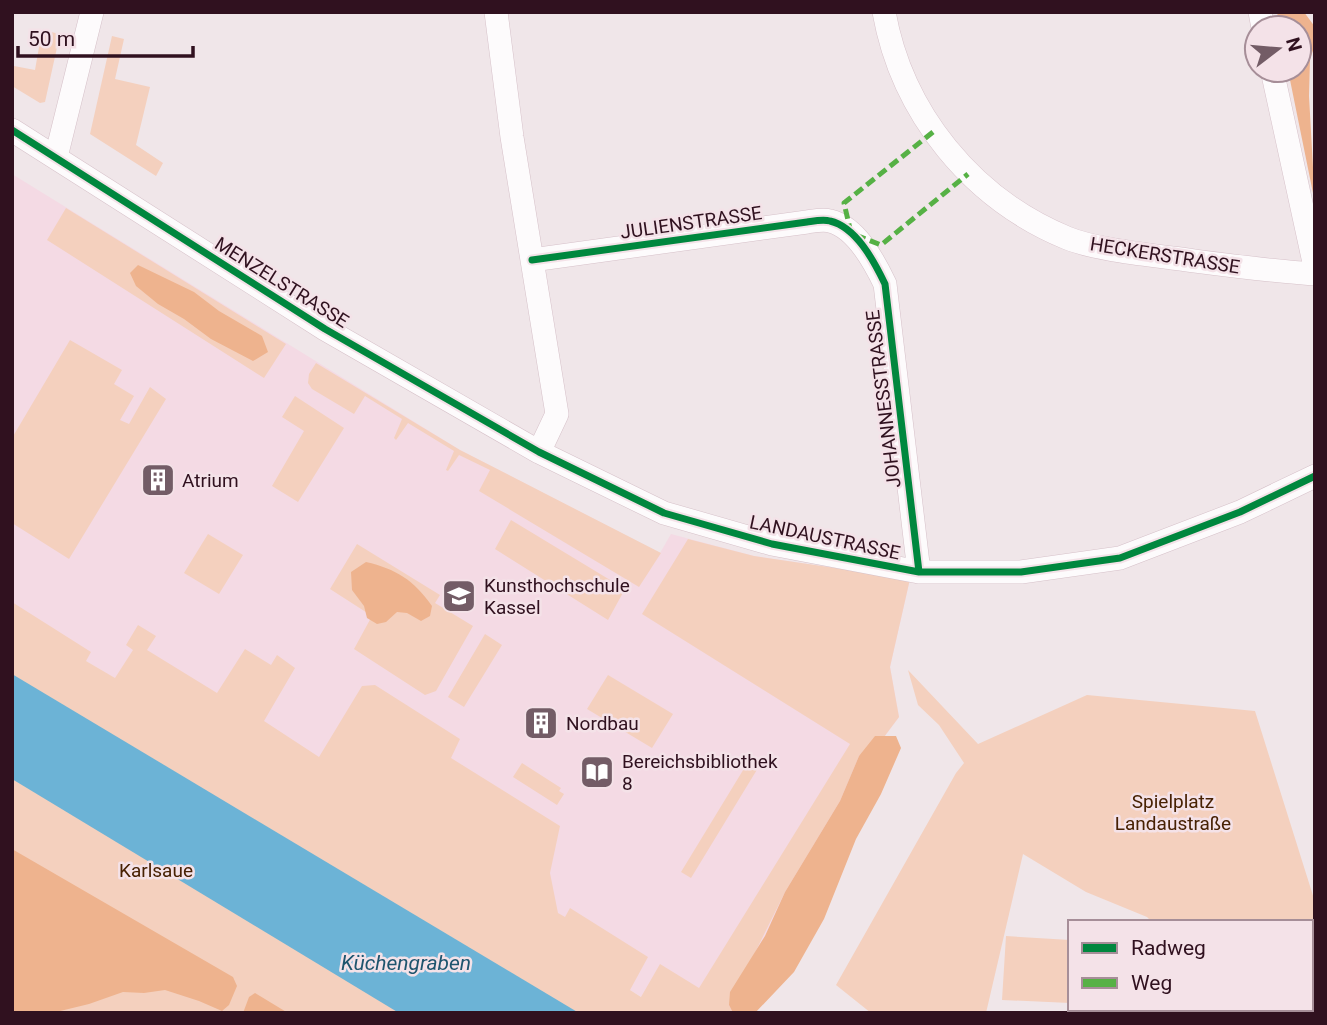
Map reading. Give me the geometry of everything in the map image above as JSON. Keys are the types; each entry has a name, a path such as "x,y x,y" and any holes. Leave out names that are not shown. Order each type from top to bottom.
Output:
{"street":[{"path":"56,157 92,12"},
{"path":"496,12 512,137 557,414 539,452"},
{"name":"HECKERSTRASSE","path":"884,12 888,38 907,88 933,132 968,174 1011,210 1069,239 1122,251 1315,274"},
{"path":"1275,84 1315,267"},
{"name":"MENZELSTRASSE","path":"12,131 325,329 539,452"},
{"name":"JULIENSTRASSE","path":"533,260 807,222 830,221 851,233"},
{"name":"JOHANNESSTRASSE","path":"851,233 872,257 884,284 919,572"},
{"name":"LANDAUSTRASSE","path":"539,452 675,517 772,544 919,572 1021,572 1120,558 1240,512 1315,476"}],"shaded area":[{"path":"1277,12 1305,14 1277,14"},
{"path":"1313,24 1315,27 1313,51"},
{"path":"1291,84 1309,84 1315,203"},
{"name":"Kunsthochschule Kassel","path":"12,174 460,450 660,553 671,534 754,556 910,579 890,667 899,717 884,737 745,1013 668,1013 86,661 12,613"},
{"path":"138,265 194,292 219,311 262,336 268,352 253,361 211,339 158,304 136,286 130,273"},
{"path":"366,562 395,572 411,582 432,606 430,616 421,621 407,613 397,612 386,622 377,624 367,618 364,606 352,590 351,572"},
{"path":"875,736 896,736 901,748 881,794 856,839 824,919 794,972 755,1013 733,1013 729,1005 730,992 765,936 785,892 840,801 859,756"},
{"path":"12,849 233,977 237,986 229,1005 222,1011 165,990 123,992 52,1013 12,1013"},
{"path":"255,993 288,1013 243,1013 249,997"}],"green space":[{"path":"42,30 60,34 45,102 40,103 12,86 14,66 35,70"},
{"path":"112,36 124,39 115,79 150,87 136,145 163,163 156,176 90,134"},
{"path":"66,208 286,344 264,378 47,240"},
{"path":"70,340 122,370 114,384 134,396 120,420 129,424 150,387 166,399 69,559 12,523 12,438"},
{"path":"316,363 460,450 661,553 639,587 479,491 490,470 459,455 448,471 446,470 454,451 408,423 396,440 394,438 402,419 365,396 354,414 312,389 308,383 309,374"},
{"path":"295,396 344,428 298,502 272,486 304,431 282,417"},
{"path":"511,520 625,589 608,620 495,549"},
{"path":"208,534 243,555 219,594 184,573"},
{"name":"Karlsaue","path":"688,539 754,556 910,579 890,667 899,717 884,737 859,756 840,801 785,892 729,1005 733,1013 12,1013 12,602 91,652 86,661 115,678 133,650 126,645 138,625 156,636 147,650 217,693 245,649 271,665 277,655 295,668 264,721 319,757 362,686 375,685 460,739 451,758 560,826 550,873 558,913 565,917 570,908 648,957 630,990 641,997 660,964 699,988 850,744 642,614"},
{"path":"357,544 440,595 435,603 473,626 436,691 425,695 354,649 372,616 330,589"},
{"path":"485,634 502,645 464,707 448,697"},
{"name":"Spielplatz Landaustraße","path":"908,670 978,744 1087,695 1255,711 1315,902 1315,980 1313,982 1313,920 1150,920 1086,892 1023,854 986,1013 871,1013 836,985 964,763 939,725 918,705"},
{"path":"608,675 673,714 652,748 587,709"},
{"path":"748,762 758,768 691,878 681,872"},
{"path":"522,763 561,788 559,791 564,794 557,805 513,777"},
{"path":"1006,936 1068,940 1068,1003 1002,1000"}],"water":[{"name":"Küchengraben","path":"12,674 579,1013 399,1013 12,779"}],"marked path":[{"path":"933,132 844,203 851,233 881,245 968,174"}],"cycle path":[{"path":"12,130 325,329 539,452 664,513 772,544 919,572 1021,572 1120,558 1240,512 1315,476"},
{"path":"532,260 818,220 830,221 848,230 870,256 885,284 919,572"}],"place":[{"name":"Atrium","path":"158,480"},
{"name":"Kunsthochschule Kassel","path":"459,596"},
{"name":"Nordbau","path":"541,723"},
{"name":"Bereichsbibliothek 8","path":"597,772"}]}
